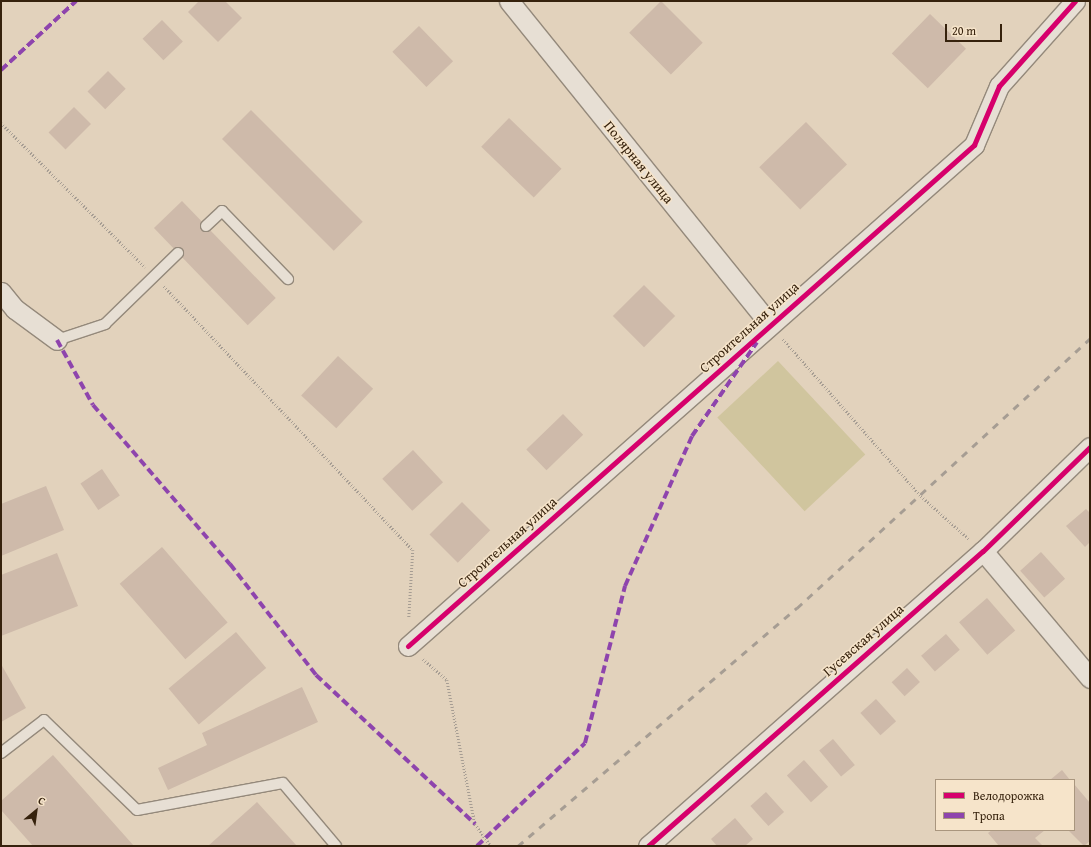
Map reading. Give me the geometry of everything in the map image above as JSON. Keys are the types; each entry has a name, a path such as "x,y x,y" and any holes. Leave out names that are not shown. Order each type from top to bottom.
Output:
{"street":[{"name":"Полярная улица","path":"509,1 770,324"},
{"name":"Строительная улица","path":"408,646 974,145 999,86 1075,1"},
{"path":"1,292 15,308 57,340"},
{"name":"Гусевская улица","path":"648,846 983,551 1090,447"},
{"path":"983,551 1090,678"}],"lane":[{"path":"206,226 222,211 288,279"},
{"path":"57,340 106,324 178,254"},
{"path":"1,753 44,720 137,810 283,783 336,846"}],"path":[{"path":"1,123 154,276 412,550 408,646 447,680 475,824 491,846"},
{"path":"770,324 921,496 983,551"}],"shaded area":[{"path":"778,361 865,455 805,511 717,418"}],"building":[{"path":"199,1 225,1 242,18 218,42 188,12"},
{"path":"661,1 703,43 671,75 629,33"},
{"path":"930,14 966,49 928,88 892,54"},
{"path":"162,20 183,42 163,60 143,39"},
{"path":"419,26 453,61 426,87 392,52"},
{"path":"108,71 126,89 105,109 87,92"},
{"path":"74,107 91,124 66,149 49,132"},
{"path":"251,110 363,222 334,251 222,139"},
{"path":"509,118 562,169 534,197 481,147"},
{"path":"806,122 847,164 800,210 759,167"},
{"path":"182,201 276,298 248,325 154,228"},
{"path":"644,285 675,316 644,347 613,316"},
{"path":"338,356 373,389 336,428 301,395"},
{"path":"563,414 583,435 546,470 526,449"},
{"path":"413,450 443,482 412,511 382,479"},
{"path":"102,469 120,496 98,510 80,484"},
{"path":"46,486 64,530 1,556 1,504"},
{"path":"462,502 490,530 458,563 429,535"},
{"path":"1086,509 1090,513 1090,542 1085,547 1066,526"},
{"path":"162,547 228,622 185,659 120,584"},
{"path":"1041,552 1065,579 1044,597 1020,571"},
{"path":"57,553 78,606 1,636 1,575"},
{"path":"987,598 1015,630 987,655 959,622"},
{"path":"236,632 266,668 199,725 169,689"},
{"path":"946,634 960,650 935,671 921,656"},
{"path":"1,664 26,708 1,722"},
{"path":"907,668 920,682 905,696 892,682"},
{"path":"302,687 318,722 168,790 158,768 207,745 202,733"},
{"path":"876,699 896,721 880,735 860,713"},
{"path":"833,739 855,765 841,777 819,751"},
{"path":"53,755 134,846 33,846 1,810 1,801"},
{"path":"804,760 828,787 811,802 787,775"},
{"path":"1062,770 1069,779 1051,779"},
{"path":"1075,785 1090,803 1090,841 1084,846 1069,831 1075,831"},
{"path":"766,792 784,812 768,826 750,806"},
{"path":"257,802 297,846 208,846"},
{"path":"735,818 753,839 745,846 717,846 711,839"},
{"path":"991,831 1044,831 1035,838 1043,846 999,846 988,833"}],"railway":[{"path":"518,846 797,608 1090,339"}],"marked path":[{"path":"1,70 76,1"},
{"path":"57,340 93,405 230,564 316,675 475,824"},
{"path":"477,846 585,743 625,586 692,436 757,342"}],"cycle path":[{"path":"408,646 974,145 999,86 1075,1"},
{"path":"648,846 983,551 1090,447"}]}
